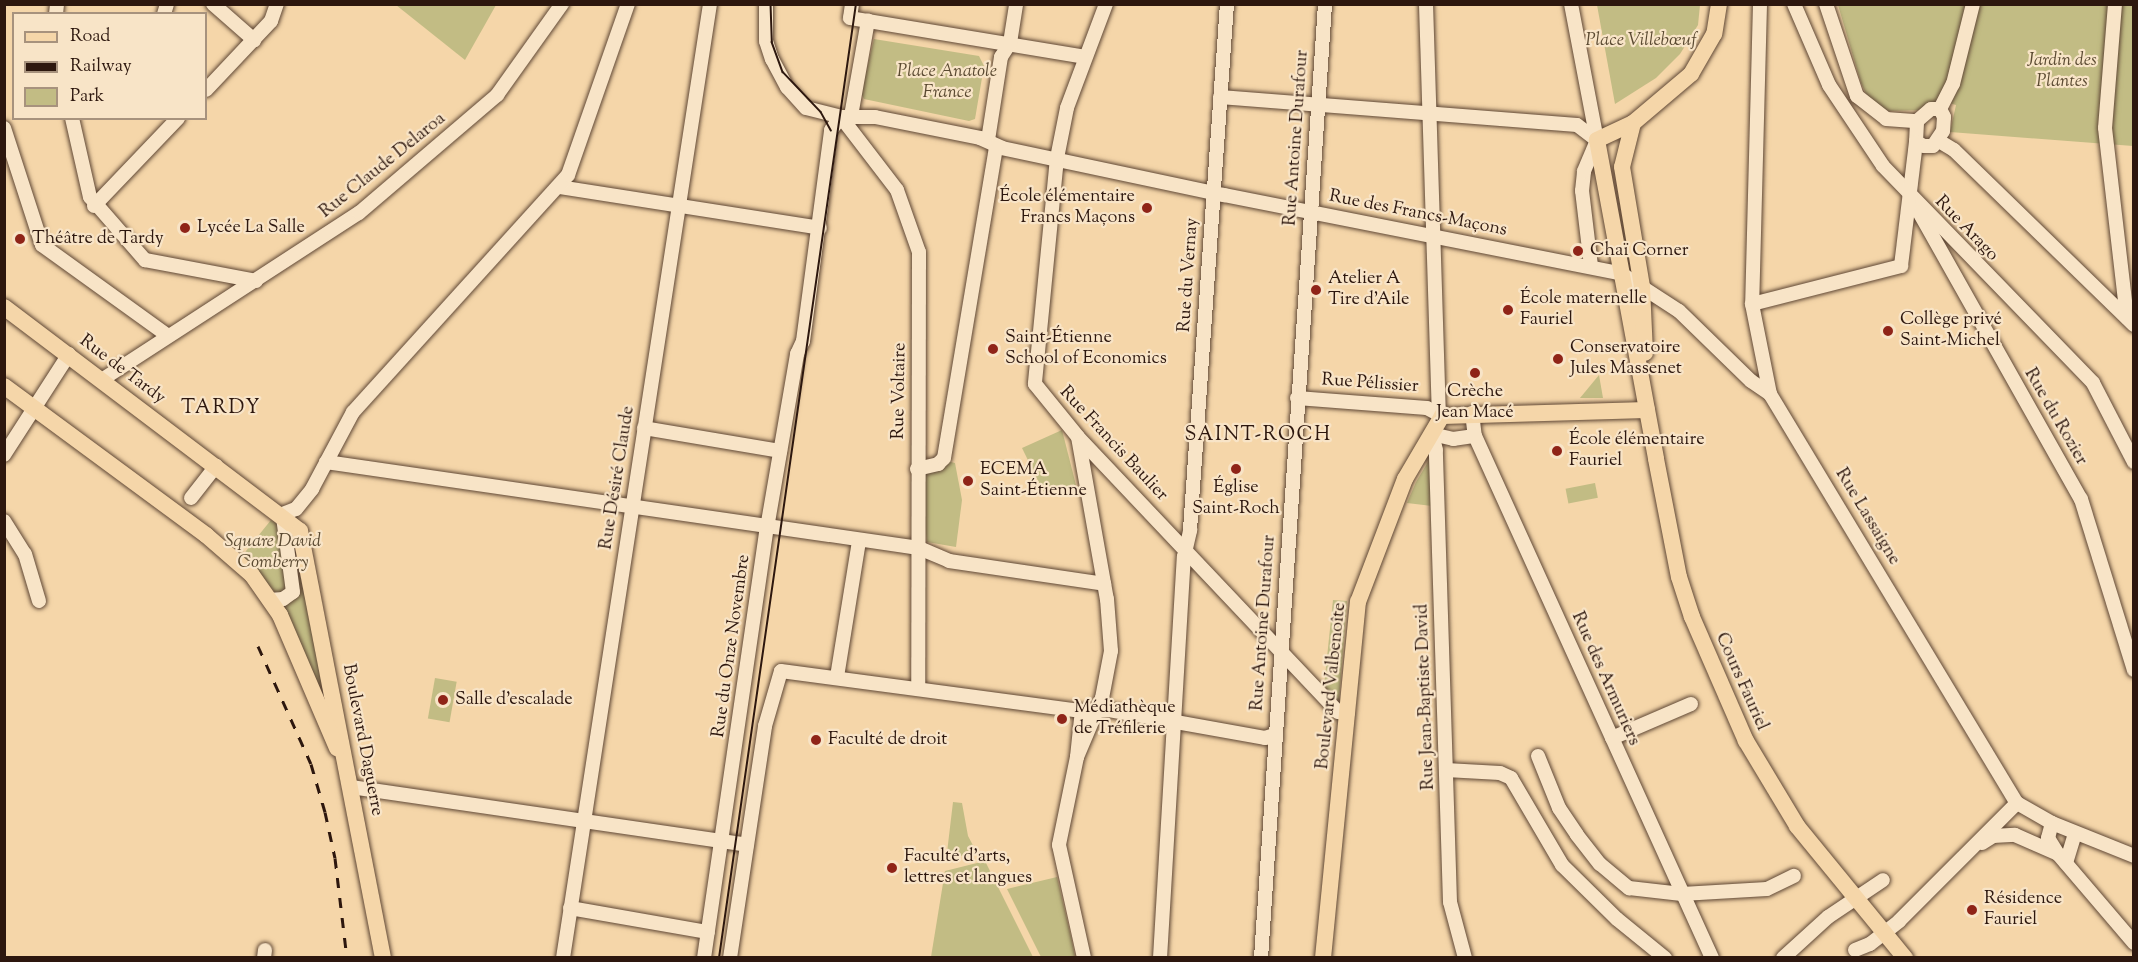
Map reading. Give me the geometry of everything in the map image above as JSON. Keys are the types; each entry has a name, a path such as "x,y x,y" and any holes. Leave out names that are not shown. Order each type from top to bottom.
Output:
{"main road":[{"path":"1597,140 1633,123 1691,74 1714,34 1719,4"},
{"name":"Cours Fauriel","path":"1633,123 1622,167 1642,287 1647,410"},
{"name":"Cours Fauriel","path":"1597,140 1679,577 1707,659 1770,783 1797,826 1905,957"},
{"name":"Rue de Tardy","path":"4,306 300,531"},
{"path":"4,386 206,535 252,575 280,615 351,783"},
{"path":"1440,415 1647,410"},
{"name":"Boulevard Valbenoîte","path":"1323,957 1358,602 1405,479 1432,434 1440,415"},
{"name":"Boulevard Daguerre","path":"300,531 337,705 383,957"},
{"path":"330,730 337,705"}],"street":[{"path":"213,4 254,40"},
{"path":"207,89 271,21 277,4"},
{"name":"Rue Claude Delaroa","path":"103,379 359,213 497,95 562,4"},
{"path":"269,600 283,599 293,592 281,516 296,509 312,489 353,412 568,175 628,4"},
{"name":"Rue Désiré Claude","path":"563,957 710,4"},
{"path":"766,4 766,40 787,87 807,108 992,143"},
{"path":"917,470 944,458 992,143 1001,57 1010,43 1016,4"},
{"name":"Rue Francis Baulier","path":"1106,4 1067,108 1057,158 1034,378 1040,392 1078,436 1186,548 1338,712 1348,712"},
{"name":"Rue du Vernay","path":"1160,957 1186,548 1227,4"},
{"name":"Rue Antoine Durafour","path":"1261,957 1274,735 1325,4"},
{"path":"1426,4 1432,236 1440,415"},
{"path":"1571,4 1597,140 1584,171 1582,191 1591,266"},
{"path":"1760,4 1752,304 1770,394"},
{"name":"Rue Arago","path":"1794,4 1829,85 1857,131 1910,197 2093,383 2133,462"},
{"path":"1826,4 1857,96 1886,119 1917,121"},
{"path":"1940,110 1949,92 1973,4"},
{"path":"2115,4 2105,128 2130,322"},
{"path":"851,11 868,21 1085,57"},
{"path":"846,116 868,21"},
{"path":"1220,97 1577,125 1597,140"},
{"path":"1752,304 1901,266 1917,121 1923,113 1940,110"},
{"path":"1916,142 1933,147 1939,141 1944,117 1940,110"},
{"name":"Rue du Onze Novembre","path":"704,957 767,528 797,354 803,341 820,228 831,130 846,116"},
{"name":"Rue Voltaire","path":"846,116 897,190 920,252 917,470 918,688"},
{"path":"72,120 94,206 145,260 256,281"},
{"path":"94,206 176,120"},
{"path":"4,128 42,245 168,336"},
{"path":"1939,141 1954,150 2130,322"},
{"name":"Rue des Francs-Maçons","path":"992,143 1214,192 1622,274"},
{"path":"559,187 820,228"},
{"name":"Rue du Rozier","path":"1910,197 2081,499 2133,670"},
{"path":"1622,274 1642,287"},
{"name":"Rue Lassaigne","path":"1642,287 1679,310 1750,381 1770,394 2017,803"},
{"path":"4,455 69,354"},
{"name":"Rue Pélissier","path":"1298,398 1427,408 1440,415"},
{"name":"Rue des Armuriers","path":"1472,413 1475,436 1712,957"},
{"path":"644,428 780,451"},
{"path":"1432,434 1452,439 1475,436"},
{"name":"Rue Jean-Baptiste David","path":"1432,434 1436,450 1450,902 1464,957"},
{"path":"1078,436 1104,584 1111,651 1077,757 1059,845 1084,957"},
{"path":"326,462 767,528 919,548 949,561 1104,584"},
{"path":"191,498 216,466"},
{"path":"300,531 312,489"},
{"path":"4,521 25,554 39,601"},
{"path":"837,677 859,541"},
{"path":"730,957 747,845 778,674 786,669 1092,711 1265,738 1274,735"},
{"path":"1612,738 1691,704"},
{"path":"1538,756 1559,808 1600,864 1629,888 1682,894 1767,889 1794,876"},
{"path":"1446,770 1500,772 1511,778 1562,865 1617,919 1665,957"},
{"path":"351,783 747,845"},
{"path":"1855,950 1884,933 1909,911 2017,803 2075,834 2133,856"},
{"path":"2052,823 2048,838 2062,859 2133,943"},
{"path":"2062,859 2075,834"},
{"path":"1971,851 1993,836 2008,835 2062,859"},
{"path":"1783,957 1828,917 1883,880"},
{"path":"570,908 708,932"}],"green space":[{"path":"396,4 496,5 465,60"},
{"name":"Place Villebœuf","path":"1597,5 1700,5 1698,25 1680,54 1656,78 1615,104"},
{"name":"Jardin des Plantes","path":"1838,5 2133,5 2133,146 1950,132 1956,105 1939,100 1927,110 1888,111 1869,100 1861,83"},
{"name":"Place Anatole France","path":"874,39 979,56 984,66 975,119 969,121 864,99 861,93"},
{"path":"1599,375 1603,398 1580,398"},
{"path":"1062,430 1078,493 1046,497 1022,448"},
{"path":"1431,457 1432,506 1407,503 1416,482"},
{"path":"947,461 955,463 962,500 956,547 927,542 923,511 924,473"},
{"path":"1595,483 1598,498 1568,503 1566,489"},
{"name":"Square David Comberry","path":"271,520 294,535 325,700 274,591 242,556"},
{"path":"1333,600 1347,601 1339,701 1324,686"},
{"name":"Salle d'escalade","path":"435,678 457,682 450,722 428,718"},
{"path":"953,802 962,803 968,836 976,851 946,861"},
{"path":"985,861 1033,957 931,957 945,871"},
{"path":"1057,877 1075,957 1041,957 1007,889"}],"tram line":[{"path":"771,4 772,42 783,72 821,112 831,130"},
{"path":"719,958 856,4"}],"railway":[{"path":"258,646 311,764 325,812 335,858 347,958"}],"place":[{"name":"École élémentaire Francs Maçons","path":"1147,208"},
{"name":"Lycée La Salle","path":"185,228"},
{"name":"Théâtre de Tardy","path":"20,239"},
{"name":"Chaï Corner","path":"1578,251"},
{"name":"Atelier A Tire d'Aile","path":"1316,290"},
{"name":"École maternelle Fauriel","path":"1508,310"},
{"name":"Collège privé Saint-Michel","path":"1888,331"},
{"name":"Saint-Étienne School of Economics","path":"993,349"},
{"name":"Conservatoire Jules Massenet","path":"1558,359"},
{"name":"Crèche Jean Macé","path":"1475,373"},
{"name":"École élémentaire Fauriel","path":"1557,451"},
{"name":"Église Saint-Roch","path":"1236,469"},
{"name":"ECEMA Saint-Étienne","path":"968,481"},
{"name":"Salle d'escalade","path":"443,700"},
{"name":"Médiathèque de Tréfilerie","path":"1062,719"},
{"name":"Faculté de droit","path":"816,740"},
{"name":"Faculté d'arts, lettres et langues","path":"892,868"},
{"name":"Résidence Fauriel","path":"1972,910"}],"district":[{"name":"TARDY","path":"221,408"},
{"name":"SAINT-ROCH","path":"1258,435"}]}
